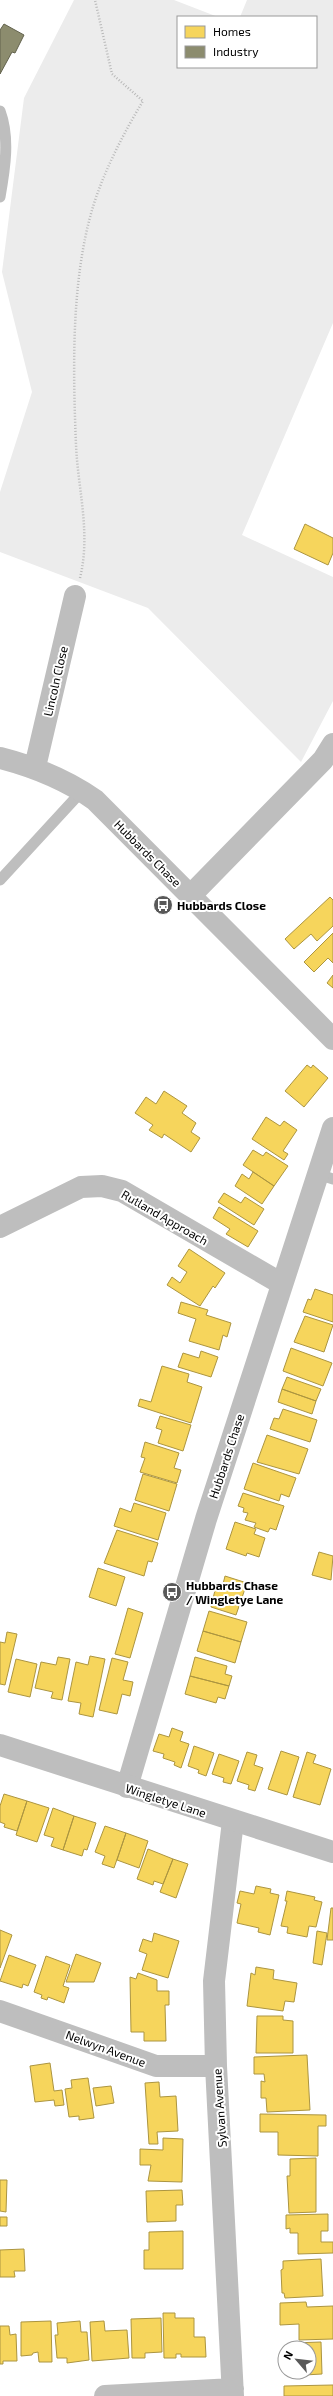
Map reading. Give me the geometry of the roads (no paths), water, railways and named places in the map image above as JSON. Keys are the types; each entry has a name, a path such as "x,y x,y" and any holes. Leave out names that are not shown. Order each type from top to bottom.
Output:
{"street":[{"name":"Lincoln Close","path":"35,767 75,596"},
{"path":"190,896 330,754"},
{"name":"Hubbards Chase","path":"0,758 35,767 82,791 95,800 333,1039"},
{"name":"Hubbards Chase","path":"127,1787 206,1519 282,1284 326,1177 333,1128"},
{"name":"Rutland Approach","path":"0,1227 81,1187 102,1186 122,1191 282,1284"},
{"name":"Wingletye Lane","path":"0,1745 233,1822 333,1852"},
{"name":"Sylvan Avenue","path":"233,1822 214,1981 216,2066 233,2393"},
{"name":"Nelwyn Avenue","path":"0,2011 156,2066 216,2066"},
{"path":"105,2396 233,2393"}],"lane":[{"path":"0,111 6,145 5,172 0,197"},
{"path":"0,880 82,791"}],"place":[{"name":"Hubbards Close","path":"163,905"},
{"name":"Hubbards Chase / Wingletye Lane","path":"172,1592"}]}
